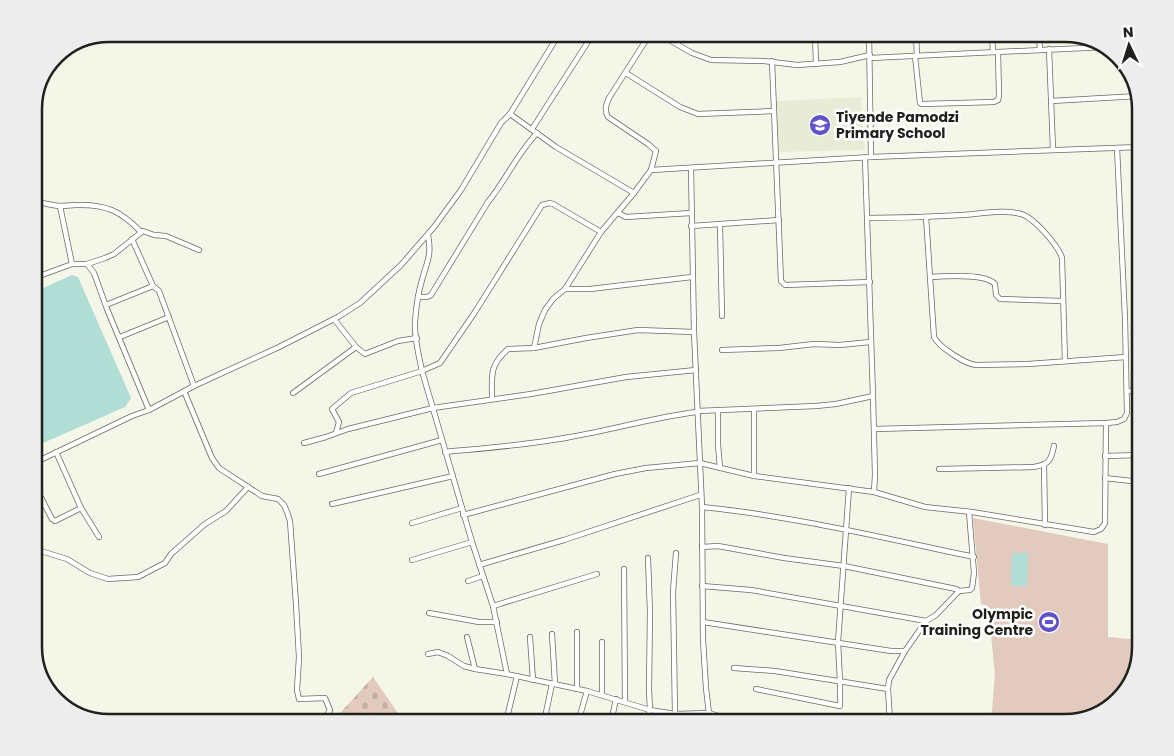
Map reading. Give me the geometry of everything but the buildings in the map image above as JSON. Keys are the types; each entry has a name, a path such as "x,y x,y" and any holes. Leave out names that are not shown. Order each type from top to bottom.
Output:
{"street":[{"path":"43,458 280,347 334,319 360,302 387,279 428,235 460,190 501,123 510,114 553,43"},
{"path":"418,298 431,295 488,202 535,131 588,43"},
{"path":"534,348 539,324 545,310 553,299 565,289 601,232 651,170 655,150 608,117 605,106 644,43"},
{"path":"675,43 705,59 797,65 840,62 870,56 916,56 1088,47"},
{"path":"815,43 816,64"},
{"path":"869,43 871,157"},
{"path":"916,43 920,103 922,104 994,102 998,100 994,43"},
{"path":"1040,43 1040,50"},
{"path":"1049,49 1053,149"},
{"path":"772,62 780,279 782,284 870,282"},
{"path":"626,73 680,107 698,114 774,111"},
{"path":"1051,101 1130,96"},
{"path":"510,114 556,147 634,193"},
{"path":"651,170 871,157 1132,147"},
{"path":"874,429 1106,423 1121,421 1126,416 1126,357 1117,148"},
{"path":"865,158 870,282 870,342 874,396 874,492"},
{"path":"428,654 438,652 464,666 587,691 650,710 677,714 709,714 703,622 702,506 700,495 692,277 691,168"},
{"path":"336,433 339,422 332,409 351,393 422,371 440,363 475,312 542,205 550,202 601,232"},
{"path":"43,203 60,206 89,204 105,207 124,216 141,232 166,236 199,250"},
{"path":"60,206 72,264"},
{"path":"618,213 626,217 691,213"},
{"path":"868,218 926,218 1018,213 1034,221 1060,254 1065,361"},
{"path":"926,218 934,337 937,342 953,354 976,365 1028,364 1126,357"},
{"path":"691,226 779,220"},
{"path":"720,225 722,316"},
{"path":"43,275 72,264 87,264 114,254 141,232"},
{"path":"428,235 430,250 418,298 415,323 422,371 463,515 493,606 507,674"},
{"path":"132,239 153,286 159,291 194,386"},
{"path":"87,264 94,273 149,410"},
{"path":"930,277 947,276 988,279 995,284 996,295 1000,299 1062,301"},
{"path":"565,289 590,290 692,277"},
{"path":"106,305 153,286"},
{"path":"120,337 169,317"},
{"path":"334,319 356,347 365,354 398,341 417,338"},
{"path":"492,398 492,370 497,358 508,349 534,348 638,330 694,332"},
{"path":"722,350 870,342"},
{"path":"293,393 356,347"},
{"path":"304,443 370,423 433,408 492,398 531,394 626,376 696,370"},
{"path":"184,391 217,466 262,496 278,499 284,505 290,521 296,604 299,656 297,690 299,699 324,698 330,710 328,714"},
{"path":"1127,391 1132,391"},
{"path":"445,452 526,445 675,414 828,405 874,396"},
{"path":"754,409 754,476"},
{"path":"718,411 720,468"},
{"path":"463,515 615,474 646,468 700,464 754,476 874,492 925,507 1094,532 1101,529 1105,523 1106,423"},
{"path":"319,474 442,440"},
{"path":"939,469 1034,467 1044,465 1052,457 1054,446"},
{"path":"56,452 81,508 99,538"},
{"path":"1105,456 1132,455"},
{"path":"1044,465 1046,525"},
{"path":"332,504 453,476"},
{"path":"1105,478 1132,481"},
{"path":"43,552 67,559 90,573 108,579 138,578 165,563 171,554 205,524 226,511 248,487"},
{"path":"756,689 840,706 838,642 849,488"},
{"path":"479,565 582,535 700,495"},
{"path":"43,500 54,521 81,508"},
{"path":"702,506 846,530 974,557"},
{"path":"412,523 462,508"},
{"path":"702,547 718,546 784,558 844,566 959,591 970,590 974,573 974,557 969,512"},
{"path":"412,560 472,542"},
{"path":"676,553 674,592 677,714"},
{"path":"648,558 650,612 649,714"},
{"path":"624,569 625,702"},
{"path":"493,606 597,574"},
{"path":"468,581 483,576"},
{"path":"702,586 751,590 926,621"},
{"path":"890,714 889,680 905,651 926,621 936,615 959,591"},
{"path":"429,613 478,622 497,622"},
{"path":"703,622 891,651 905,651"},
{"path":"576,689 578,632"},
{"path":"546,714 553,684 552,634"},
{"path":"467,637 475,669"},
{"path":"530,637 533,680"},
{"path":"602,642 602,695"},
{"path":"734,668 782,672 888,689"},
{"path":"508,714 517,676"},
{"path":"580,714 587,691"},
{"path":"613,714 616,699"}],"shaded area":[{"name":"Tiyende Pamodzi Primary School","path":"861,97 865,150 779,152 776,101"}],"green space":[{"name":"Olympic Training Centre","path":"973,518 1108,544 1108,637 1132,639 1130,659 1125,676 1109,697 1086,710 1064,714 992,714 995,674 988,606 981,604"},
{"path":"373,677 398,714 339,714"}],"water":[{"path":"72,275 78,277 131,398 125,407 43,443 43,288"},
{"path":"1012,553 1028,553 1027,586 1011,586"}],"place":[{"name":"Tiyende Pamodzi Primary School","path":"820,125"},
{"name":"Olympic Training Centre","path":"1049,622"}]}
